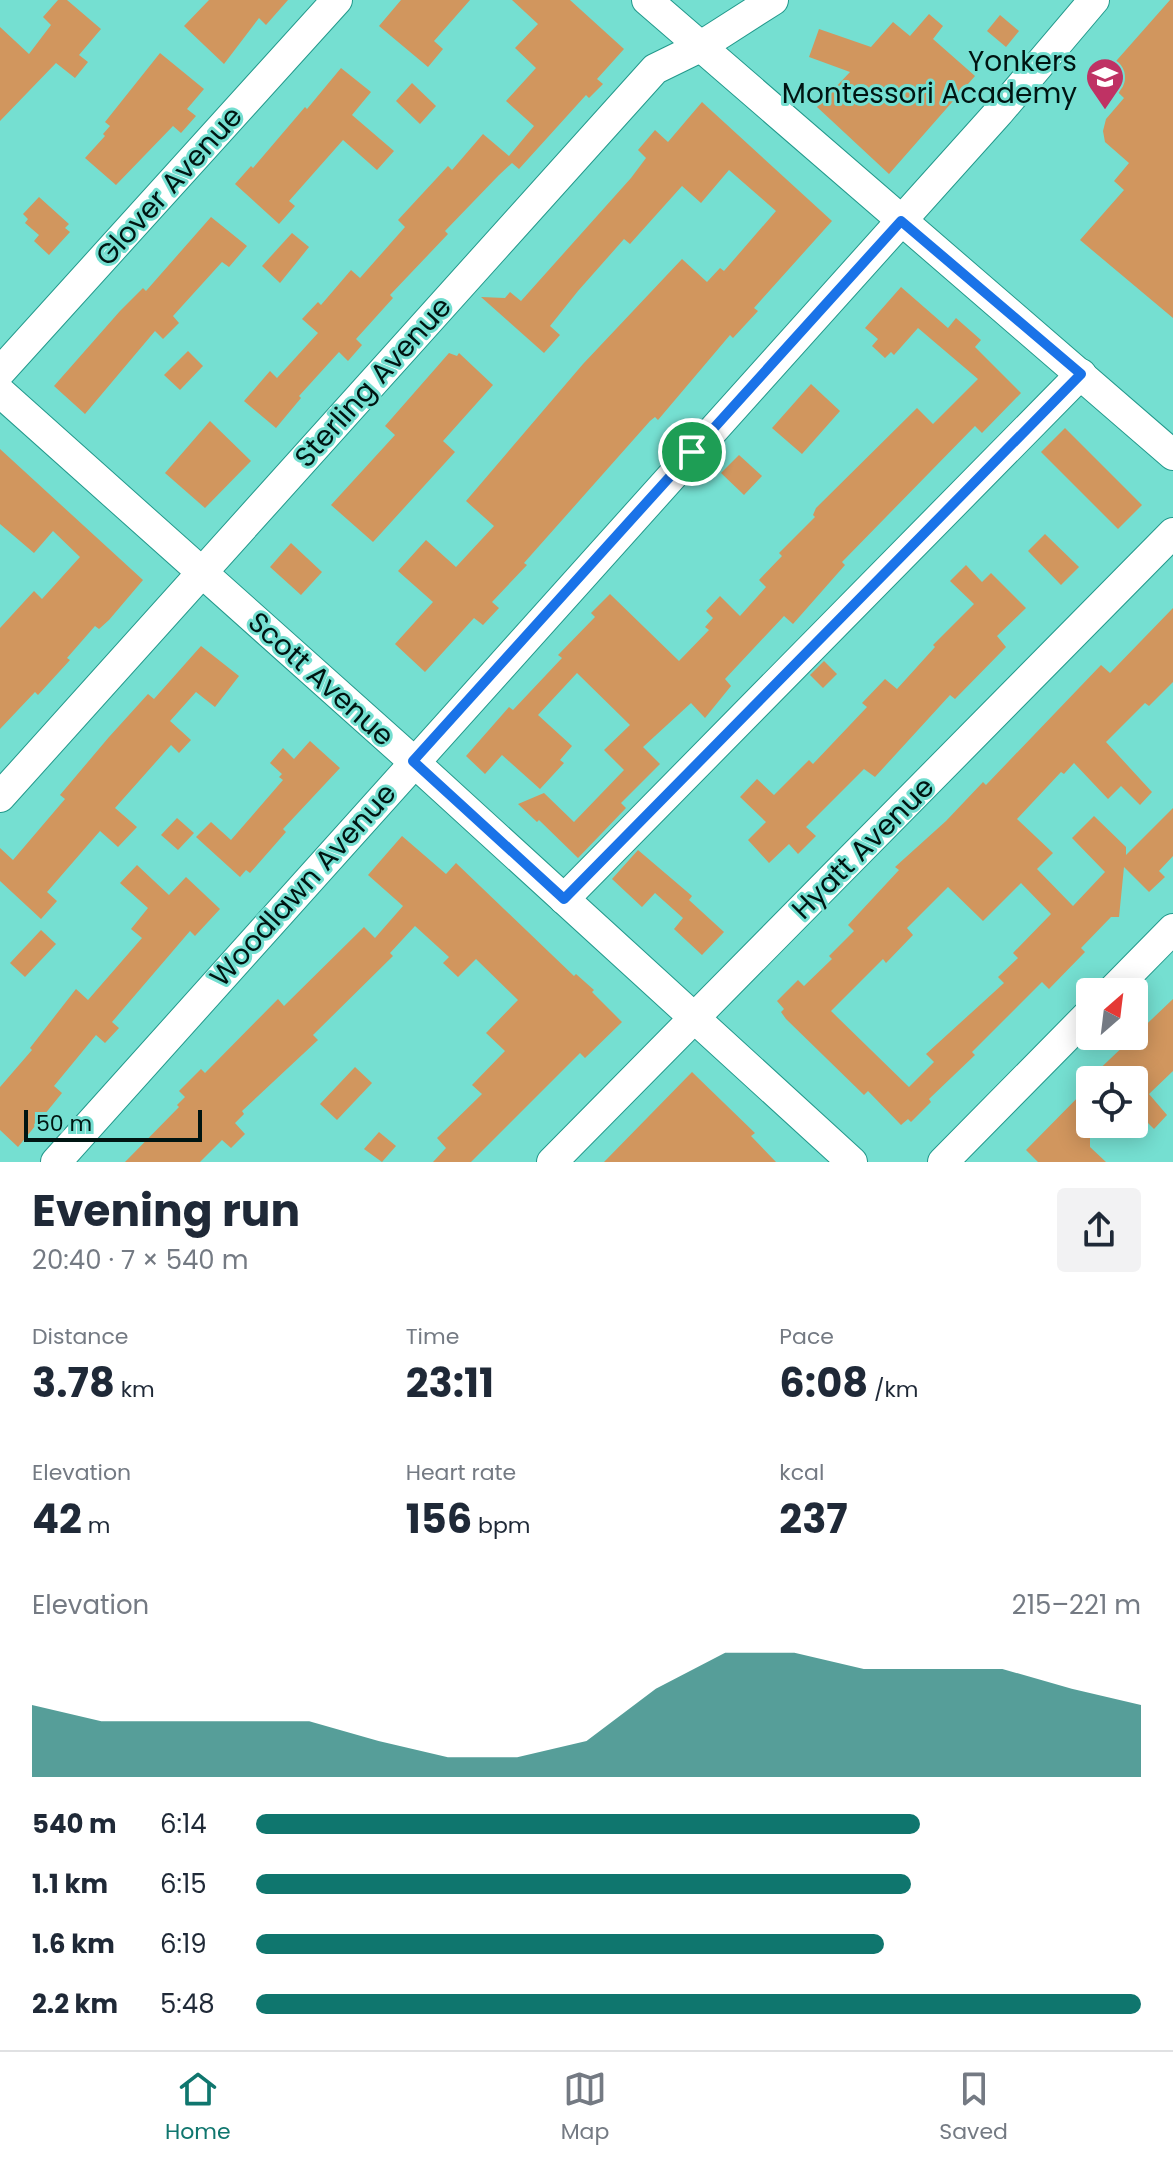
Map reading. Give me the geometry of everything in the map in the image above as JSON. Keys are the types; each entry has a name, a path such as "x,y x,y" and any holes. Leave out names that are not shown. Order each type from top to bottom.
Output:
{"street":[{"name":"Glover Avenue","path":"0,372 337,0"},
{"path":"647,0 698,48 1173,455"},
{"name":"Sterling Avenue","path":"0,797 655,69 698,48 773,0"},
{"name":"Woodlawn Avenue","path":"56,1162 901,221 1094,0"},
{"path":"564,899 1081,374"},
{"name":"Scott Avenue","path":"0,392 413,761 852,1162"},
{"name":"Hyatt Avenue","path":"552,1162 1173,533"},
{"path":"1125,978 1173,929"},
{"path":"943,1162 1076,1027"}],"building":[{"path":"58,0 67,0 101,29 79,55 88,62 75,78 56,63 0,121 0,27 29,54 51,25 43,17"},
{"path":"209,0 288,0 266,25 259,18 224,64 184,26"},
{"path":"401,0 470,0 434,41 443,49 428,67 379,26"},
{"path":"512,0 570,0 624,49 597,79 603,84 589,98 586,95 519,169 512,163 445,231 448,234 390,295 393,298 356,339 362,345 348,361 339,352 299,396 301,398 276,428 244,401 270,371 277,378 318,333 302,319 318,302 321,305 351,270 360,278 405,227 398,220 448,166 452,170 483,134 509,156 534,126 506,101 536,68 515,48 538,24"},
{"path":"1173,0 1173,318 1080,240 1124,190 1114,181 1129,163 1105,142 1103,131 1106,119 1124,98 1102,77"},
{"path":"929,14 943,26 933,39 975,76 889,174 817,107 850,72 809,57 819,29 871,47 893,22 910,36"},
{"path":"1000,15 1019,31 1006,47 987,31"},
{"path":"160,53 204,89 187,109 196,116 181,133 173,126 116,185 85,158 105,136 103,134 110,126 105,122"},
{"path":"341,68 371,92 352,115 394,151 377,170 343,140 289,201 295,206 279,224 235,184 251,166 253,168 305,107 307,109"},
{"path":"412,83 436,106 420,124 396,101"},
{"path":"702,102 832,221 754,308 758,311 733,338 730,335 658,420 655,417 650,421 524,563 527,565 492,602 499,608 483,625 474,618 425,672 395,644 433,602 398,571 426,540 456,567 494,526 466,501 583,364 682,259 707,282 720,268 724,271 776,211 729,170 701,203 682,186 630,244 624,239 578,291 550,326 560,335 544,353 481,297 505,298 510,292 521,301 631,178 646,158 638,150 655,130 668,142"},
{"path":"39,197 69,224 65,228 70,232 49,255 34,241 39,235 25,223 28,219 23,214"},
{"path":"211,217 247,246 229,267 222,262 173,316 179,323 163,339 155,331 85,414 54,386 120,311 143,288 146,291"},
{"path":"292,233 309,247 280,283 262,266"},
{"path":"901,287 948,328 956,318 981,340 975,347 1021,393 982,433 975,426 842,562 845,565 793,624 784,616 725,679 731,686 705,718 691,703 643,747 660,764 621,803 626,808 578,858 518,804 544,793 574,822 624,770 604,750 630,725 577,673 538,715 572,746 560,760 564,763 540,789 502,755 485,774 466,756 509,707 513,710 562,658 558,655 595,617 591,613 610,594 679,661 709,630 705,627 713,618 706,611 720,596 740,616 766,587 759,580 782,556 779,553 815,517 816,508 917,408 933,424 978,379 918,328 894,355 891,352 885,358 872,346 878,339 865,328"},
{"path":"188,351 203,366 180,390 164,375"},
{"path":"449,353 457,356 459,353 493,385 443,441 455,452 373,542 331,505 395,435 385,426"},
{"path":"811,384 840,411 802,454 772,428"},
{"path":"210,421 251,461 205,508 165,473"},
{"path":"1065,428 1142,505 1118,529 1041,452"},
{"path":"0,449 143,580 109,620 99,629 95,626 38,695 35,692 0,729 0,628 34,591 42,599 80,557 53,531 34,553 0,524"},
{"path":"739,455 762,476 744,495 721,473"},
{"path":"1045,534 1079,567 1061,585 1028,551"},
{"path":"291,543 322,572 301,595 270,567"},
{"path":"966,565 982,582 991,573 1026,608 997,636 1006,647 955,699 950,695 875,777 864,769 806,827 816,836 798,854 789,844 769,863 748,840 766,822 740,797 757,779 774,795 809,760 813,764 867,707 862,703 885,679 897,689 935,647 933,645 974,604 950,581"},
{"path":"1173,608 1173,682 1149,706 1145,703 1106,742 1152,792 1140,805 1121,786 1108,799 1074,763 1064,774 1061,772 1017,819 1053,853 1037,869 1073,906 1105,872 1072,838 1094,816 1126,847 1126,855 1173,808 1173,856 1159,871 1165,877 1149,892 1124,867 1119,917 1111,917 1081,948 1085,952 1049,989 1042,982 972,1052 975,1055 929,1099 931,1102 911,1122 908,1119 901,1125 868,1091 864,1095 786,1019 781,1012 784,1009 777,1001 798,980 804,986 832,959 829,956 854,931 848,925 899,870 895,867 983,782 986,785 1101,665 1110,673","holes":["1021,883 1051,914 1013,953 1018,958 998,977 1004,983 926,1054 934,1062 909,1087 831,1011 883,959 886,963 913,935 907,928 948,887 983,921"]},
{"path":"201,646 239,676 215,707 196,692 170,721 191,740 179,753 171,745 115,808 137,827 118,847 100,831 47,892 57,901 41,919 0,881 0,848 13,860 65,799 60,795 109,737 148,694 154,699"},
{"path":"824,661 837,674 823,688 810,675"},
{"path":"310,741 340,768 283,829 286,832 250,873 246,870 240,877 196,837 211,822 231,840 283,780 279,777 282,774 270,763 283,748 294,759"},
{"path":"177,818 194,833 178,850 161,835"},
{"path":"402,836 446,874 456,863 574,976 576,974 594,990 592,992 622,1022 585,1058 580,1053 471,1162 433,1162 446,1148 437,1138 482,1094 472,1085 505,1051 486,1033 518,1000 476,959 458,977 443,963 449,957 415,926 390,953 393,956 313,1035 318,1040 242,1111 244,1114 235,1123 245,1134 231,1148 222,1140 200,1162 125,1162 179,1107 177,1105 185,1097 179,1091 201,1069 205,1073 278,999 284,1006 364,927 375,938 403,906 368,875"},
{"path":"638,850 692,896 689,900 724,932 702,955 674,929 683,918 655,893 642,907 612,879"},
{"path":"137,865 169,895 186,877 220,909 195,936 190,931 112,1022 119,1028 105,1043 96,1035 54,1086 62,1093 18,1147 0,1130 0,1087 32,1050 30,1048 76,989 88,1000 142,938 131,929 148,908 120,883"},
{"path":"41,930 56,944 25,977 10,963"},
{"path":"1173,999 1173,1071 1149,1094 1167,1115 1154,1129 1148,1123 1148,1066 1103,1066 1119,1050 1148,1050 1148,1023"},
{"path":"355,1067 372,1083 337,1120 320,1104"},
{"path":"692,1072 755,1133 751,1136 776,1162 604,1162"},
{"path":"1076,1099 1076,1138 1090,1138 1090,1147 1106,1162 1038,1162 1026,1150"},
{"path":"379,1132 396,1146 382,1162 364,1149"}],"place":[{"name":"Yonkers Montessori Academy","path":"1105,111"}],"route":[{"path":"901,221 1081,374 564,899 413,761 692,452 901,221"}]}
